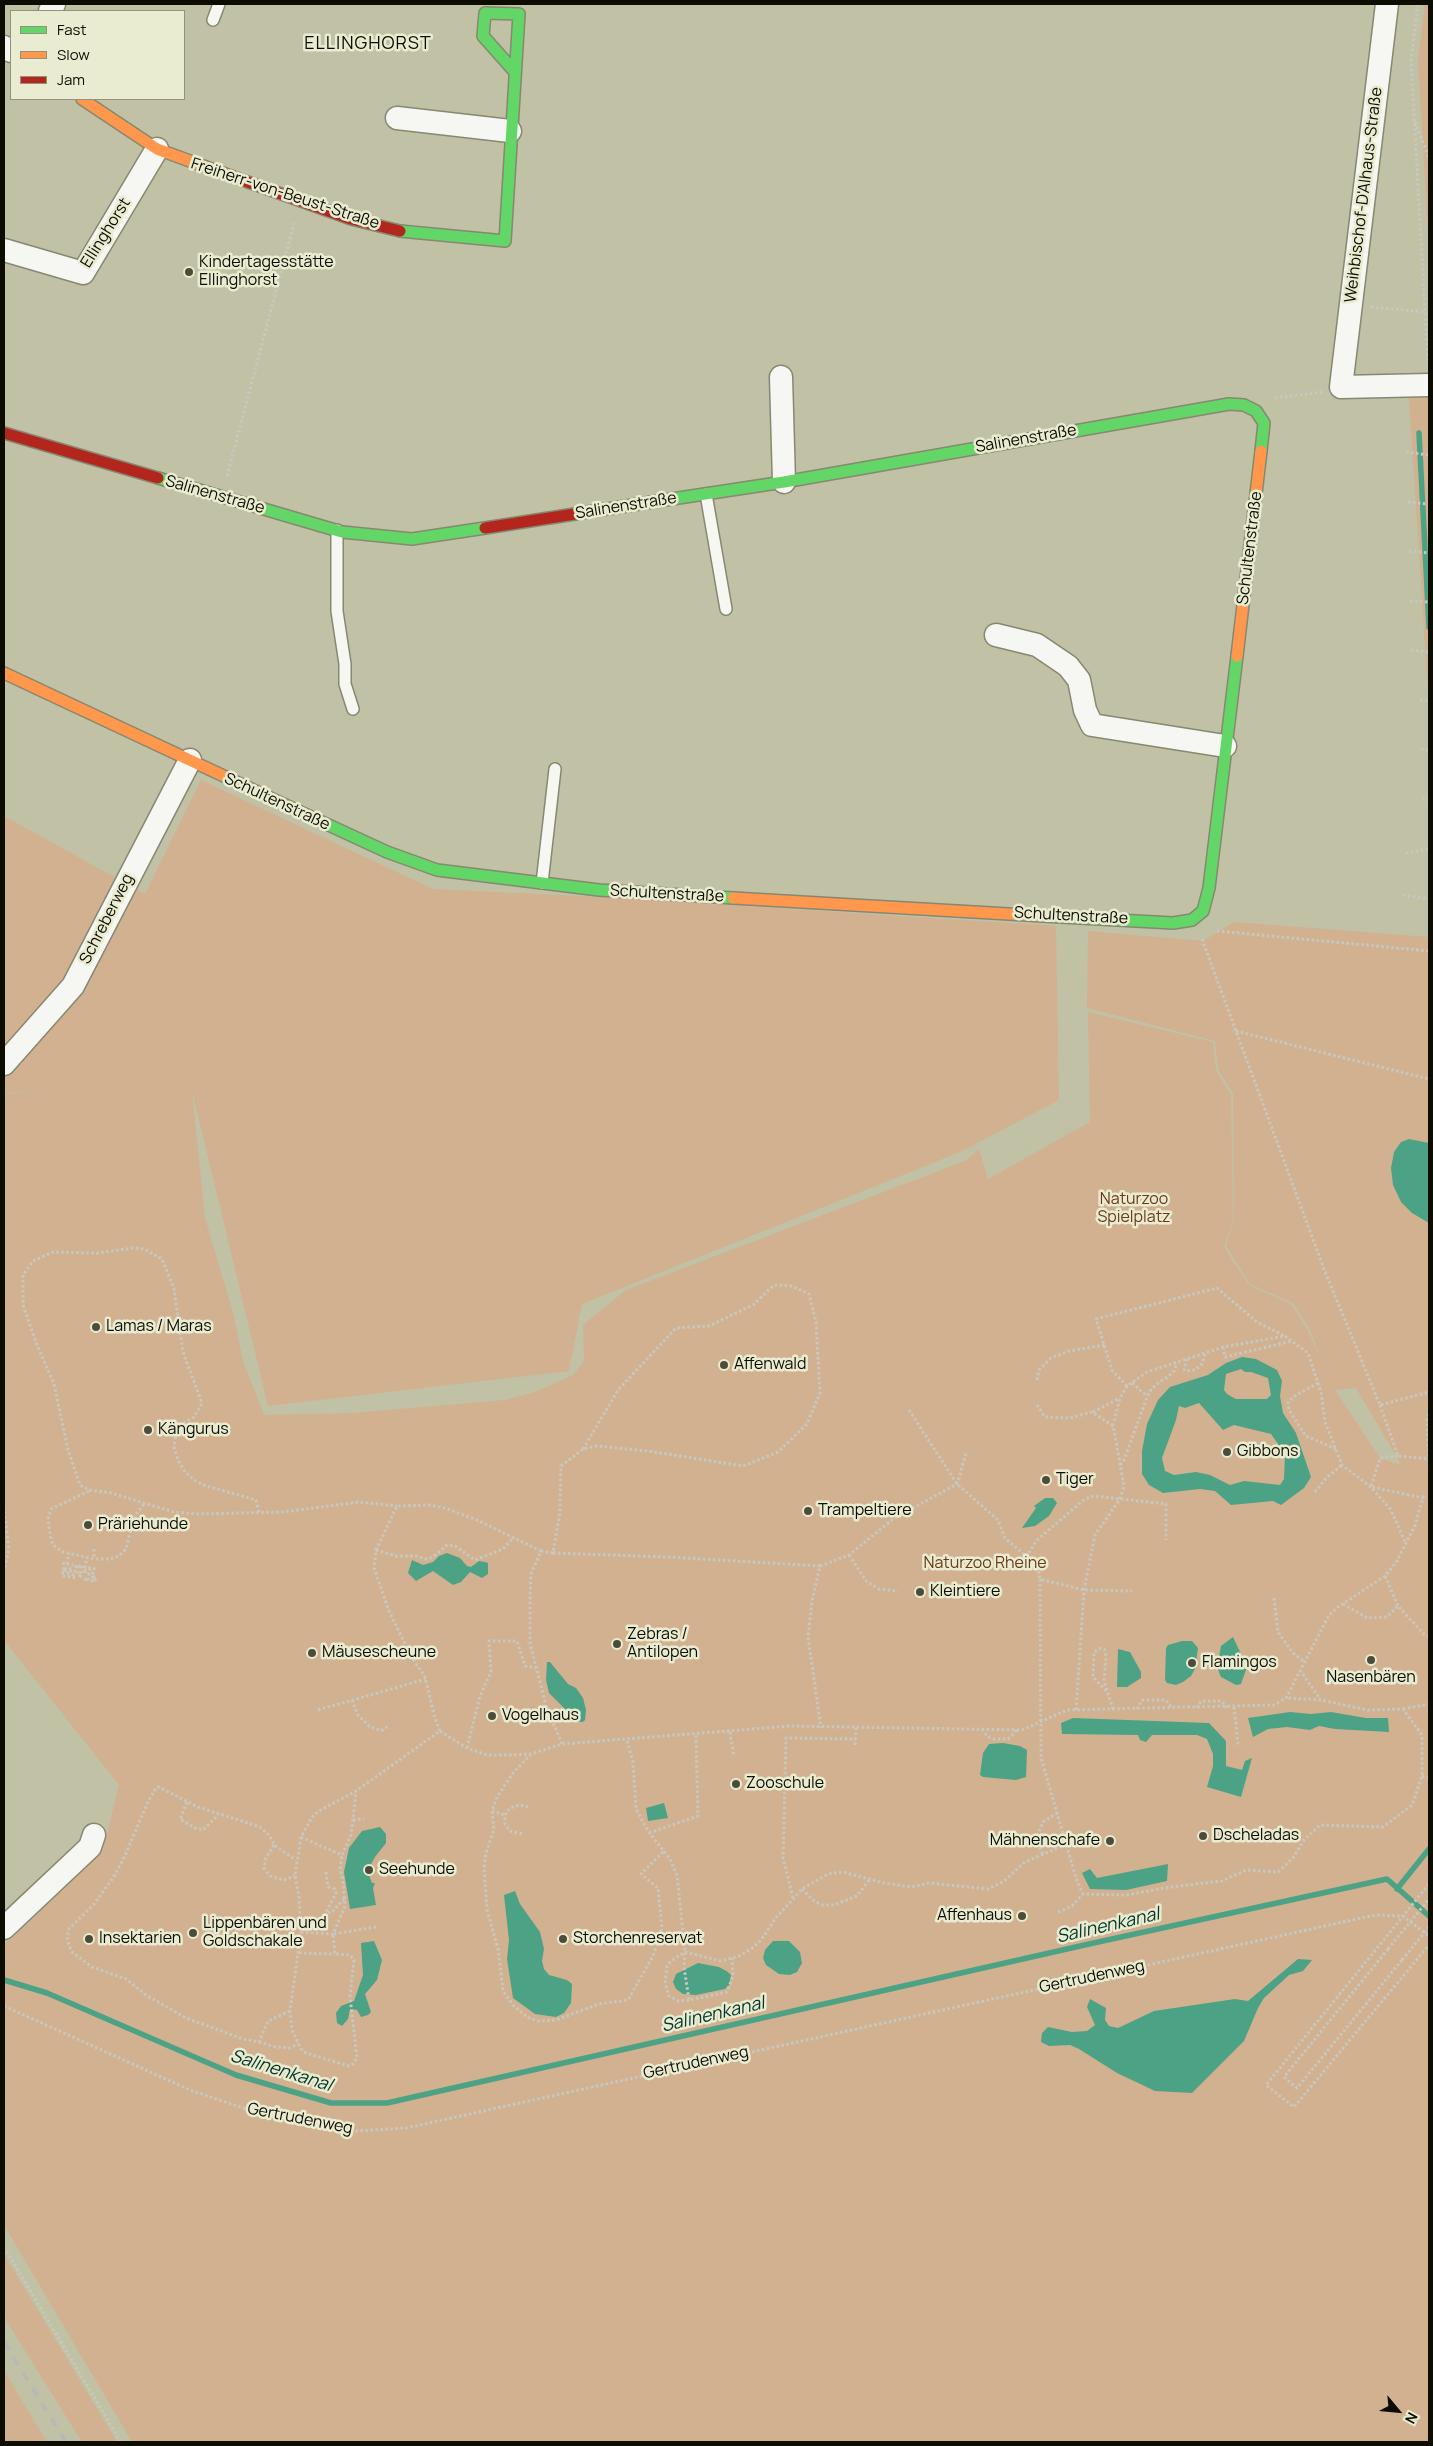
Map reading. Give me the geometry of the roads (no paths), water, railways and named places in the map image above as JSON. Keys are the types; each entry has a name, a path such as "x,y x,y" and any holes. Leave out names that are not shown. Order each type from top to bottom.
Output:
{"street":[{"name":"Weihbischof-D'Alhaus-Straße","path":"1387,4 1341,387 1429,385"},
{"path":"397,118 510,131 515,72 519,14 485,13 483,36 515,72"},
{"name":"Freiherr-von-Beust-Straße","path":"84,100 157,149 351,219 405,232 505,240 510,131"},
{"name":"Ellinghorst","path":"4,250 83,273 157,149"},
{"path":"781,377 784,482"},
{"name":"Salinenstraße","path":"4,433 337,530 412,540 784,482 1230,404 1244,405 1256,411"},
{"name":"Schultenstraße","path":"4,673 387,852 437,870 609,891 1173,922 1192,920 1198,916 1206,901 1209,888 1264,438 1264,423 1256,411"},
{"path":"996,635 1037,645 1068,666 1079,680 1085,710 1092,725 1225,746"},
{"name":"Schreberweg","path":"4,1064 73,986 190,760"},
{"path":"4,1928 90,1847 94,1835"}],"lane":[{"path":"214,20 219,4"},
{"path":"706,494 726,609"},
{"path":"337,530 337,611 345,664 345,684 353,709"},
{"path":"542,883 554,769"}],"waterway":[{"path":"1419,433 1429,627"},
{"path":"1397,1889 1429,1849"},
{"name":"Salinenkanal","path":"4,1980 47,1993 236,2075 331,2103 387,2103 1089,1944 1387,1879 1429,1916"}],"railway":[{"path":"4,2342 66,2442"}],"place":[{"name":"Kindertagesstätte Ellinghorst","path":"189,272"},
{"name":"Lamas / Maras","path":"96,1327"},
{"name":"Affenwald","path":"724,1365"},
{"name":"Kängurus","path":"148,1430"},
{"name":"Gibbons","path":"1227,1452"},
{"name":"Tiger","path":"1046,1480"},
{"name":"Trampeltiere","path":"808,1511"},
{"name":"Präriehunde","path":"88,1525"},
{"name":"Kleintiere","path":"920,1592"},
{"name":"Zebras / Antilopen","path":"617,1644"},
{"name":"Mäusescheune","path":"312,1653"},
{"name":"Nasenbären","path":"1371,1660"},
{"name":"Flamingos","path":"1192,1663"},
{"name":"Vogelhaus","path":"492,1716"},
{"name":"Zooschule","path":"736,1784"},
{"name":"Dscheladas","path":"1203,1836"},
{"name":"Mähnenschafe","path":"1110,1841"},
{"name":"Seehunde","path":"369,1870"},
{"name":"Affenhaus","path":"1022,1916"},
{"name":"Lippenbären und Goldschakale","path":"193,1933"},
{"name":"Insektarien","path":"89,1939"},
{"name":"Storchenreservat","path":"563,1939"}],"district":[{"name":"ELLINGHORST","path":"368,44"}],"park label":[{"name":"Naturzoo Spielplatz","path":"1134,1209"},
{"name":"Naturzoo Rheine","path":"985,1564"}]}
